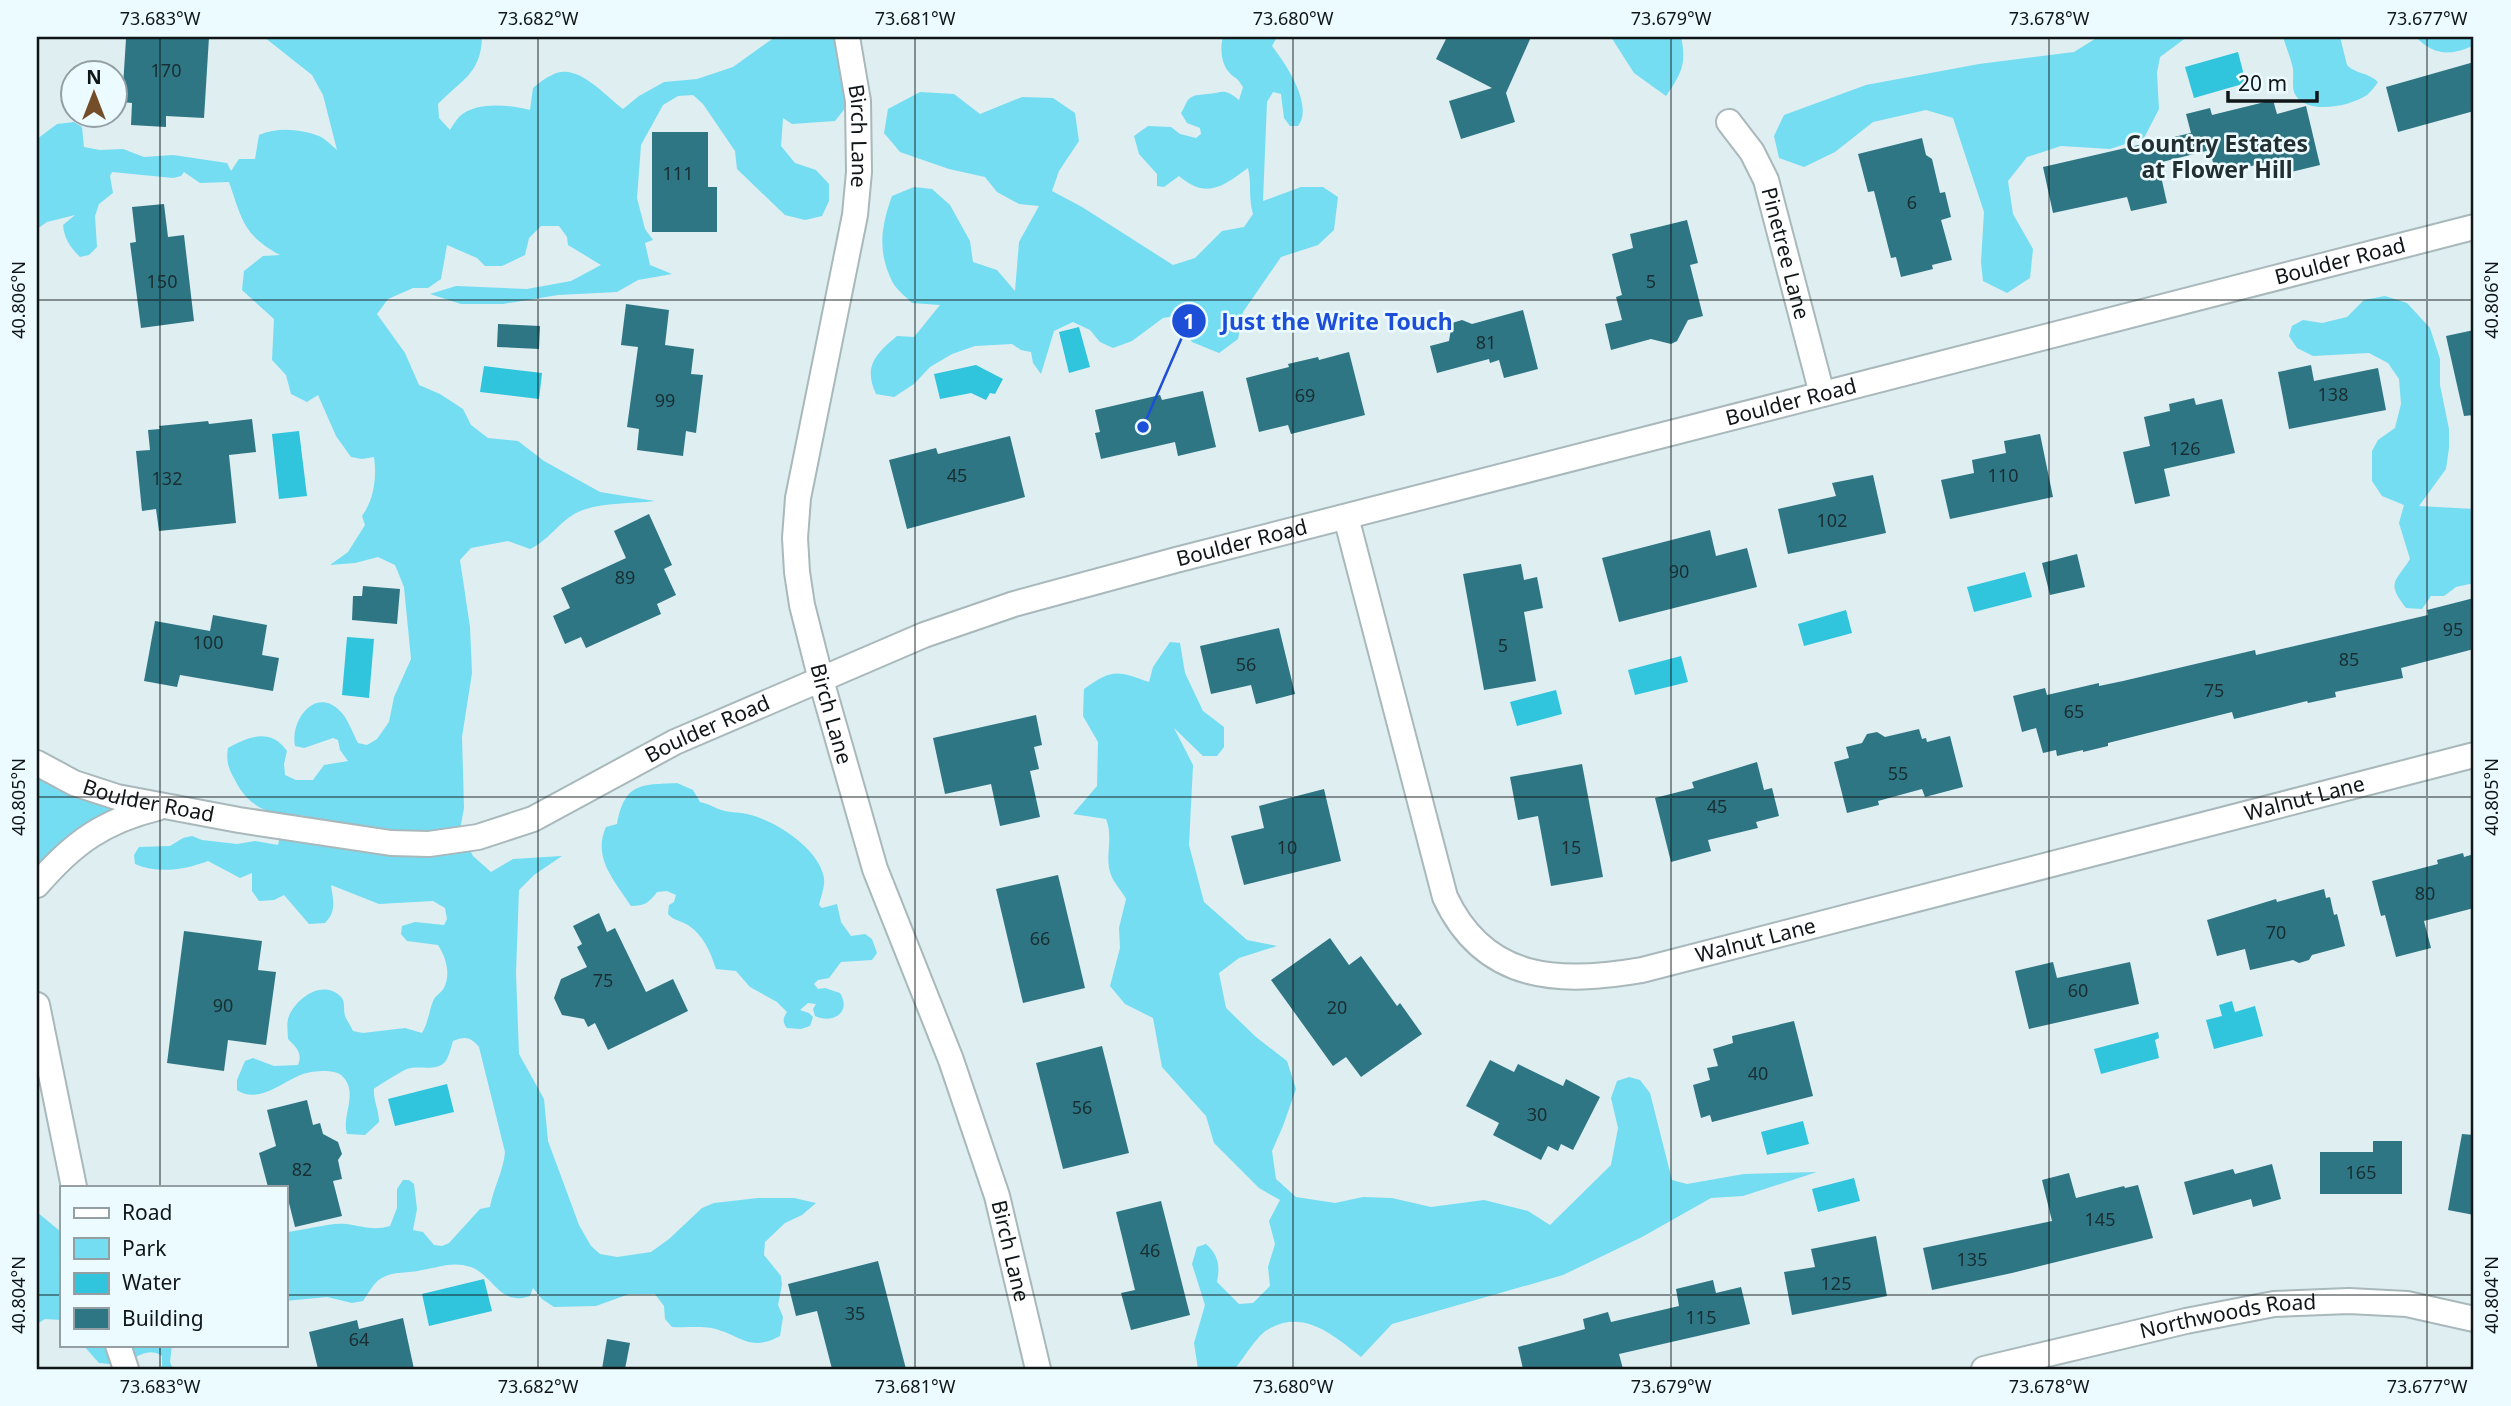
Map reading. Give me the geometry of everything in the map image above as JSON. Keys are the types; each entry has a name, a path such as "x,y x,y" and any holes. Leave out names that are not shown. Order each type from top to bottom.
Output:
{"street":[{"name":"Birch Lane","path":"847,37 858,101 859,172 855,215 797,498 794,538 803,606 821,680 875,869 951,1060 997,1196 1038,1369"},
{"name":"Pinetree Lane","path":"1728,122 1752,152 1766,180 1822,394"},
{"name":"Boulder Road","path":"37,763 85,786 161,807 391,843 429,844 478,837 533,819 676,742 924,635 985,613 1175,560 2474,227"},
{"name":"Walnut Lane","path":"1346,517 1445,897 1471,939 1502,960 1538,975 1585,978 1642,970 2474,755"},
{"path":"37,885 56,863 95,831 127,815 161,807"},
{"path":"37,1005 74,1186"},
{"name":"Northwoods Road","path":"1984,1369 2186,1321 2274,1304 2349,1301 2407,1304 2474,1319"},
{"path":"118,1346 126,1369"}],"green space":[{"path":"264,37 482,37 481,50 474,68 438,104 439,118 450,130 460,116 475,108 504,106 530,110 533,88 561,72 581,76 623,109 664,82 697,79 733,67 775,37 835,37 840,40 848,76 846,107 835,121 792,124 783,118 781,146 795,163 816,170 829,184 829,201 822,216 805,220 785,215 737,169 735,151 703,104 693,95 678,96 663,105 641,145 637,198 645,229 653,240 645,243 650,265 672,274 638,280 617,292 558,295 503,304 461,304 430,294 456,286 527,289 571,281 601,265 568,245 567,237 559,226 541,226 529,238 525,255 502,266 485,266 477,258 447,245 441,279 428,288 413,288 388,299 377,314 405,353 419,385 440,394 463,409 471,425 488,438 518,441 544,461 600,492 655,501 591,507 576,513 530,549 508,541 471,548 460,560 470,627 472,673 462,737 464,808 460,830 473,856 491,872 513,859 562,856 534,875 519,890 516,973 519,1054 544,1099 548,1141 579,1225 591,1246 600,1254 617,1257 651,1252 702,1208 714,1203 758,1198 794,1198 816,1203 802,1215 785,1223 765,1242 764,1255 781,1276 782,1285 778,1305 783,1317 780,1336 769,1341 752,1343 711,1328 672,1327 665,1319 664,1306 655,1294 629,1294 596,1306 554,1307 542,1299 533,1288 530,1296 511,1297 479,1271 458,1265 385,1276 375,1284 363,1301 352,1303 327,1297 287,1301 287,1232 340,1224 373,1228 390,1226 397,1208 397,1189 403,1180 414,1184 417,1209 413,1230 423,1232 434,1245 449,1243 480,1209 490,1207 505,1152 479,1047 468,1038 453,1041 448,1057 441,1065 407,1069 374,1089 379,1122 365,1135 347,1134 349,1088 336,1072 304,1074 260,1094 245,1094 237,1090 237,1080 245,1061 253,1058 274,1066 298,1065 299,1054 288,1039 288,1019 297,1003 317,991 332,991 341,997 345,1016 353,1031 363,1033 405,1028 422,1033 433,1001 446,983 447,966 438,945 407,941 401,934 402,926 415,922 444,925 447,919 445,908 433,901 379,904 331,885 333,905 329,919 325,923 309,924 284,895 274,900 259,901 252,891 252,873 240,878 208,861 171,870 153,869 135,864 134,855 139,847 170,846 192,836 202,840 237,844 255,841 278,845 280,836 313,827 311,818 267,811 249,799 231,772 227,761 228,748 259,736 274,739 287,751 285,775 296,780 313,780 324,765 348,761 340,750 338,740 333,738 304,748 295,746 294,736 300,717 313,704 321,702 339,710 358,743 367,745 377,739 389,722 394,697 411,659 404,587 395,565 378,557 355,563 330,565 348,552 365,525 362,516 374,488 374,457 351,457 336,436 318,395 307,402 291,394 286,375 272,360 274,319 242,290 244,271 263,256 280,255 251,233 241,216 229,182 200,183 184,172 173,178 112,172 110,176 113,193 99,204 95,216 97,247 89,255 80,257 71,247 63,225 75,215 47,222 37,229 37,139 60,124 60,130 82,130 84,147 100,150 123,149 144,157 173,155 227,163 231,171 239,159 255,159 259,135 274,131 297,130 319,136 337,150 323,95 312,75"},
{"path":"1223,37 1277,37 1272,46 1291,74 1303,108 1298,126 1290,126 1284,118 1281,94 1273,92 1267,102 1263,201 1301,187 1323,187 1338,197 1334,230 1318,245 1281,257 1243,312 1238,339 1219,353 1192,342 1176,316 1163,318 1132,341 1113,348 1100,342 1090,330 1073,322 1054,331 1041,374 1033,363 1031,352 1012,344 975,346 952,354 930,367 914,384 894,397 876,394 871,368 878,355 897,336 914,337 940,305 912,303 895,286 888,272 882,240 892,196 914,187 932,189 950,205 970,241 973,262 997,270 1015,291 1019,242 1039,206 1019,204 997,192 985,177 949,169 900,152 884,133 888,109 920,92 954,94 980,114 1022,97 1053,98 1075,113 1079,141 1059,171 1052,191 1173,265 1195,258 1222,231 1244,227 1253,214 1248,168 1215,188 1198,187 1179,176 1164,187 1157,186 1157,174 1139,154 1134,136 1148,126 1171,127 1180,134 1196,138 1201,134 1200,128 1187,123 1181,113 1190,98 1223,92 1230,93 1239,100 1243,87 1224,63 1221,50"},
{"path":"1611,37 1681,37 1683,62 1676,81 1666,96 1634,73"},
{"path":"2098,37 2187,37 2160,57 2157,73 2159,109 2144,138 2110,149 2061,146 2027,157 2008,181 2013,214 2033,249 2030,278 2007,293 1983,281 1981,262 1984,212 1953,118 1926,110 1873,122 1835,152 1804,167 1779,158 1774,136 1784,115 1866,85 1979,64 2074,52"},
{"path":"2283,37 2340,37 2347,65 2378,82 2367,95 2341,105 2320,107 2302,102 2294,93 2293,69"},
{"path":"2416,37 2474,37 2474,45 2458,51 2436,51"},
{"path":"2385,296 2407,303 2430,328 2440,359 2440,385 2449,429 2446,469 2419,506 2474,509 2474,583 2456,587 2444,596 2431,596 2422,609 2406,608 2396,593 2397,578 2410,559 2399,523 2404,505 2382,496 2372,481 2372,451 2378,440 2395,428 2401,404 2399,379 2388,363 2369,353 2313,356 2297,348 2289,336 2292,326 2303,320 2322,323 2347,317 2364,300"},
{"path":"1170,642 1180,643 1185,673 1203,711 1224,727 1224,747 1217,756 1203,756 1174,728 1193,765 1189,845 1204,902 1247,940 1277,946 1239,958 1219,973 1226,1008 1256,1037 1287,1061 1296,1089 1272,1151 1276,1179 1296,1197 1335,1203 1363,1197 1392,1198 1431,1207 1484,1200 1528,1211 1550,1225 1611,1165 1618,1128 1611,1098 1617,1081 1629,1077 1640,1080 1650,1093 1672,1180 1687,1184 1744,1174 1817,1172 1743,1196 1711,1198 1642,1237 1563,1275 1392,1324 1361,1357 1340,1340 1317,1327 1293,1322 1280,1324 1263,1333 1235,1369 1198,1369 1194,1343 1205,1305 1192,1264 1197,1247 1206,1244 1214,1252 1218,1266 1217,1282 1239,1304 1253,1303 1270,1286 1268,1267 1275,1244 1269,1221 1280,1200 1259,1188 1214,1143 1206,1116 1162,1067 1153,1018 1125,1004 1110,986 1120,948 1119,928 1126,899 1112,878 1109,868 1106,819 1073,814 1097,786 1098,742 1083,716 1084,689 1101,678 1115,674 1129,675 1149,682 1153,667"},
{"path":"37,763 127,815 37,885"},
{"path":"677,783 693,790 700,802 722,810 758,817 794,837 814,856 820,867 824,881 819,905 822,908 837,904 841,922 851,936 865,934 872,939 877,953 872,960 841,962 829,978 818,980 814,984 818,989 825,988 840,993 844,1006 834,1018 815,1016 813,1009 816,1004 808,1003 800,1010 813,1017 810,1026 801,1029 787,1028 784,1020 787,1012 777,1002 750,987 736,971 716,969 709,950 698,934 668,914 669,905 674,902 676,895 667,891 657,892 646,903 631,906 612,878 602,849 606,827 617,824 625,800 636,788"},
{"path":"37,1212 60,1231 60,1320 45,1319 37,1324"},
{"path":"84,1346 172,1346 170,1362 173,1369 159,1369 162,1366 162,1356 151,1352 123,1363 99,1363"}],"water":[{"path":"2238,52 2246,83 2194,98 2185,67"},
{"path":"1079,327 1090,367 1069,373 1059,332"},
{"path":"976,365 1003,379 995,394 990,393 986,400 971,393 940,399 934,374"},
{"path":"484,366 542,373 539,399 480,392"},
{"path":"299,431 307,496 279,499 272,434"},
{"path":"2025,572 2032,597 1974,612 1967,587"},
{"path":"1846,610 1852,633 1804,646 1798,624"},
{"path":"347,637 374,639 369,698 342,695"},
{"path":"1681,656 1688,682 1635,695 1628,670"},
{"path":"1556,690 1562,714 1517,726 1510,702"},
{"path":"2232,1001 2235,1012 2255,1006 2263,1036 2214,1049 2206,1020 2222,1016 2219,1005"},
{"path":"2158,1032 2159,1038 2155,1040 2159,1058 2101,1074 2094,1049"},
{"path":"447,1084 454,1112 395,1126 388,1099"},
{"path":"1803,1121 1809,1144 1767,1155 1761,1132"},
{"path":"1854,1178 1860,1201 1818,1212 1812,1189"},
{"path":"484,1279 492,1311 429,1326 422,1294"}],"building":[{"path":"209,37 204,118 166,116 166,127 131,125 130,60 125,60 126,39"},
{"path":"1447,37 1531,37 1506,93 1515,122 1461,139 1449,101 1492,88 1436,59"},
{"path":"2474,62 2474,111 2398,132 2386,87"},
{"path":"2273,100 2277,114 2306,106 2320,165 2283,174 2279,159 2216,175 2210,150 2158,163 2167,203 2131,211 2127,197 2053,213 2043,167 2191,133 2186,114 2210,108 2212,115"},
{"path":"652,132 708,132 708,187 717,187 717,232 652,232"},
{"path":"1922,138 1926,155 1932,159 1940,193 1945,192 1951,217 1941,220 1952,260 1932,265 1933,269 1901,277 1896,257 1891,258 1874,191 1868,192 1858,154"},
{"path":"164,204 168,237 184,235 194,321 141,328 130,243 136,242 132,207"},
{"path":"1687,220 1698,263 1690,265 1703,316 1688,320 1677,341 1671,344 1651,339 1611,350 1605,324 1622,320 1616,297 1622,295 1612,254 1633,248 1630,234"},
{"path":"626,304 669,310 665,345 694,349 691,374 703,375 696,433 686,431 683,456 637,450 639,429 627,427 638,347 621,345"},
{"path":"1523,310 1538,369 1504,378 1499,360 1490,363 1489,359 1437,373 1430,346 1449,341 1452,323 1462,320 1472,324"},
{"path":"498,324 540,326 539,349 497,347"},
{"path":"2474,330 2474,415 2464,416 2446,336"},
{"path":"1349,352 1365,415 1291,434 1288,425 1259,432 1246,378 1289,367 1288,364"},
{"path":"2311,365 2314,381 2378,368 2386,410 2289,429 2278,372"},
{"path":"1203,391 1216,447 1178,456 1175,442 1101,459 1095,433 1100,432 1095,410 1160,395 1162,400"},
{"path":"2194,398 2196,405 2222,399 2235,453 2164,469 2170,496 2135,504 2123,452 2150,446 2144,417 2170,411 2169,404"},
{"path":"252,419 256,452 229,455 236,523 159,531 156,509 142,511 136,451 150,450 148,430 160,429 159,426"},
{"path":"2040,434 2053,497 1950,519 1941,480 1974,473 1972,460 2006,453 2004,441"},
{"path":"1010,436 1025,497 907,529 889,460 936,448 938,454"},
{"path":"1873,475 1886,533 1788,554 1778,509 1836,496 1832,483"},
{"path":"649,514 672,565 664,569 676,595 657,604 661,614 586,648 581,637 565,644 553,616 570,608 561,588 626,558 614,531"},
{"path":"1710,530 1716,556 1747,548 1757,587 1619,622 1602,558"},
{"path":"2077,554 2085,587 2050,595 2042,563"},
{"path":"1521,564 1524,580 1537,577 1543,608 1524,612 1536,681 1484,690 1463,574"},
{"path":"363,586 400,589 397,624 352,620 353,596 362,596"},
{"path":"2474,598 2474,649 2401,668 2403,678 2335,692 2336,697 2308,703 2307,701 2234,719 2232,712 2108,743 2108,746 2057,756 2056,750 2043,753 2036,728 2022,732 2013,696 2045,688 2047,695 2099,683 2099,686 2255,650 2256,655 2428,615 2427,610"},
{"path":"213,615 267,625 262,655 279,658 273,691 180,675 177,687 144,681 155,621 210,631"},
{"path":"1279,628 1295,694 1256,704 1251,685 1211,694 1200,646"},
{"path":"1036,715 1042,745 1034,747 1039,769 1030,771 1040,817 1000,826 991,784 945,794 933,738"},
{"path":"1919,729 1922,739 1926,738 1927,742 1950,736 1963,787 1925,797 1922,789 1878,801 1879,805 1847,813 1834,762 1849,758 1846,747 1862,743 1867,734 1877,732 1885,737"},
{"path":"1757,762 1764,790 1772,788 1779,816 1756,822 1758,828 1708,840 1711,851 1671,862 1655,798 1694,788 1692,782"},
{"path":"1582,764 1603,877 1551,886 1538,816 1518,820 1510,777"},
{"path":"1324,789 1341,861 1244,885 1231,836 1264,828 1259,806"},
{"path":"2463,853 2464,857 2474,854 2474,908 2424,921 2431,948 2396,957 2385,915 2381,916 2372,881 2438,864 2437,860"},
{"path":"1058,875 1085,988 1023,1003 996,889"},
{"path":"2324,889 2326,898 2330,897 2334,915 2337,914 2345,946 2312,955 2309,960 2299,963 2293,960 2250,970 2245,949 2217,956 2207,920 2276,899 2277,902"},
{"path":"599,913 607,932 615,928 646,992 673,979 688,1011 608,1050 595,1023 588,1027 584,1019 562,1015 554,998 561,979 587,967 577,947 582,944 573,926"},
{"path":"184,931 262,941 258,970 276,972 266,1045 228,1040 224,1071 167,1063"},
{"path":"1330,938 1349,965 1361,956 1397,1006 1400,1003 1422,1034 1361,1077 1346,1057 1333,1066 1271,980"},
{"path":"2053,962 2057,978 2130,962 2139,1004 2029,1029 2015,971"},
{"path":"1794,1021 1813,1096 1712,1122 1710,1115 1701,1118 1693,1085 1710,1080 1707,1068 1718,1066 1713,1049 1733,1043 1732,1036"},
{"path":"1102,1046 1129,1153 1063,1169 1036,1063"},
{"path":"1490,1060 1514,1072 1518,1064 1563,1086 1566,1079 1600,1097 1573,1150 1561,1144 1558,1151 1548,1146 1541,1160 1493,1135 1499,1123 1466,1106"},
{"path":"307,1100 313,1125 320,1123 323,1134 338,1142 342,1154 338,1160 342,1179 333,1181 342,1216 295,1227 287,1186 268,1186 259,1153 276,1146 267,1110"},
{"path":"2462,1134 2474,1135 2474,1215 2448,1210"},
{"path":"2373,1141 2402,1141 2402,1194 2320,1194 2320,1152 2373,1152"},
{"path":"2272,1164 2281,1199 2253,1207 2251,1199 2193,1215 2184,1182 2233,1169 2235,1174"},
{"path":"2069,1173 2076,1198 2138,1185 2153,1238 1932,1290 1923,1248 2052,1221 2042,1180"},
{"path":"1161,1201 1190,1315 1131,1330 1121,1293 1135,1290 1116,1212"},
{"path":"1876,1236 1887,1296 1792,1315 1784,1272 1815,1267 1811,1249"},
{"path":"878,1261 906,1369 832,1369 817,1311 796,1316 788,1284"},
{"path":"1713,1280 1716,1293 1741,1287 1750,1324 1619,1354 1623,1369 1523,1369 1518,1347 1585,1329 1583,1319 1608,1312 1611,1322 1679,1306 1676,1289"},
{"path":"403,1318 414,1369 318,1369 309,1332 357,1320 359,1329"},
{"path":"607,1339 630,1343 625,1369 602,1369"}],"place":[{"name":"Just the Write Touch","path":"1143,427"}],"district":[{"name":"Country Estates at Flower Hill","path":"2217,157"}]}
